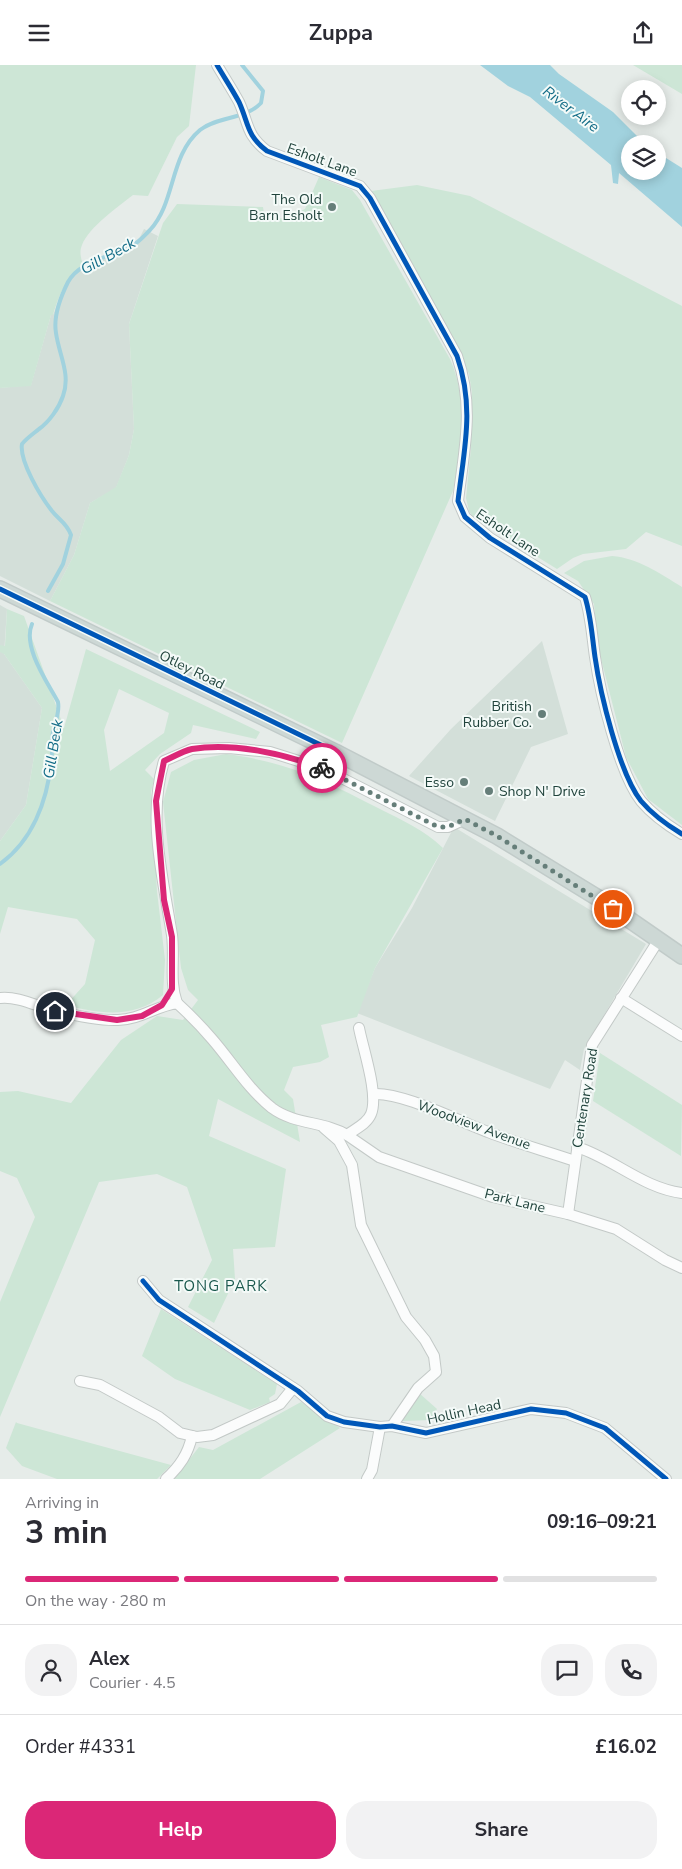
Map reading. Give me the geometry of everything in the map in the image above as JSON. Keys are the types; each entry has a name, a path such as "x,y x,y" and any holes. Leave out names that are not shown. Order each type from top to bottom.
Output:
{"main road":[{"name":"Otley Road","path":"0,589 335,752 497,836 575,883 658,941 682,955"}],"street":[{"name":"Esholt Lane","path":"217,65 241,109 255,142 267,151 353,182 366,191 457,356 463,374 468,410 458,501 461,511 469,521 490,538 584,597 589,612 595,658 615,740 626,775 641,800 664,822 682,834"},
{"path":"0,999 11,998 56,1011 117,1020 142,1016 162,1005 176,1003 172,989 172,937 164,900 156,801 164,761 192,749 229,748 270,752 324,769 438,827 448,827 465,819"},
{"name":"Centenary Road","path":"568,1214 592,1045 658,941"},
{"path":"162,1005 172,989"},
{"path":"621,998 682,1036"},
{"name":"Park Lane","path":"176,1003 212,1038 251,1087 273,1109 302,1123 340,1131 379,1157 494,1197 568,1214 616,1229 665,1260 682,1268"},
{"path":"347,1135 366,1121 372,1113 373,1093 359,1028"},
{"name":"Woodview Avenue","path":"373,1093 383,1093 404,1100 490,1133 575,1161"},
{"path":"321,1126 339,1141 352,1165 361,1225 406,1317 425,1340 434,1356 436,1372 418,1388 392,1426"},
{"path":"577,1147 595,1152 648,1183 668,1191 682,1193"},
{"name":"Hollin Head","path":"143,1281 159,1300 293,1388 327,1416 344,1422 380,1427 392,1426 426,1433 531,1409 566,1413 604,1429 666,1479"},
{"path":"80,1381 100,1385 159,1417 180,1433 192,1436 213,1435 280,1404 293,1388"},
{"path":"367,1479 372,1470 380,1427"},
{"path":"166,1479 178,1468 189,1449 192,1436"}],"shaded area":[{"path":"144,229 158,236 129,324 134,429 129,455 116,488 90,503 74,555 50,601 0,576 0,388 31,385 51,315 53,315 68,279 83,265 134,249"},
{"path":"0,605 7,609 4,654 42,708 26,805 0,841"},
{"path":"542,641 568,734 531,747 495,821 409,776 451,729"},
{"path":"454,827 646,944 584,1049 580,1070 565,1060 550,1089 357,1013 375,968 412,908"}],"green space":[{"path":"0,65 196,65 189,126 177,137 148,196 133,195 91,231 81,248 83,265 67,282 53,315 51,315 31,386 0,388"},
{"path":"633,65 682,65 682,94 666,85 666,80 658,80"},
{"path":"319,177 352,190 360,200 450,359 460,392 462,425 453,491 342,743 50,601 74,555 90,503 116,487 129,455 134,429 129,324 163,223 177,204 263,207 265,220 284,218 305,209"},
{"path":"417,185 470,196 682,306 682,546 646,532 626,549 583,554 573,558 557,569 473,517 469,511 466,498 471,448 472,393 469,374 455,342 371,191"},
{"path":"612,556 640,563 682,587 682,825 648,799 626,757 598,647 594,604 578,581 564,573 584,561"},
{"path":"7,609 24,616 64,728 86,649 260,732 256,739 193,725 191,733 160,754 145,770 154,779 151,792 157,891 165,960 163,995 152,1003 140,1008 129,1011 104,1012 66,1005 85,984 95,940 77,919 8,907 0,934 0,841 26,805 42,708 4,654 0,652 0,645 5,646","holes":["119,689 169,713 164,733 110,771 104,730"]},
{"path":"226,754 248,757 305,773 412,826 443,848 375,968 357,1017 321,1025 329,1057 320,1062 293,1067 284,1090 293,1099 300,1142 218,1099 209,1136 286,1169 275,1247 233,1249 235,1279 214,1323 188,1307 212,1260 187,1187 157,1174 99,1182 0,1417 0,1302 35,1217 17,1178 0,1171 0,1092 18,1091 71,1103 121,1040 157,1016 183,1020 198,1000 188,990 181,968 163,802 171,772 194,760"},
{"path":"600,1053 682,1105 681,1156 593,1101"},
{"path":"161,1309 277,1384 275,1394 269,1398 270,1402 250,1410 175,1379 142,1356"},
{"path":"419,1393 437,1409 431,1420 403,1421 404,1414"},
{"path":"301,1402 340,1428 260,1479 174,1479 199,1447 213,1450"},
{"path":"16,1422 171,1465 157,1479 57,1479 22,1466 6,1448"}],"water":[{"name":"River Aire","path":"480,65 550,65 559,74 613,112 621,120 621,125 626,125 636,135 621,135 621,175 619,173 618,184 613,183 611,165 530,97 508,86"},
{"name":"River Aire","path":"666,158 682,168 682,227 627,180 666,180"}],"waterway":[{"name":"Gill Beck","path":"48,591 63,564 71,535 65,525 47,505 32,479 24,460 22,444 50,419 63,396 66,380 55,327 60,301 68,282 80,269 133,245 150,230 164,206 183,153 190,141 200,130 215,122 247,112 261,103 263,91 242,65"},
{"name":"Gill Beck","path":"0,864 21,844 36,819 46,792 52,759 52,736 58,702 33,654 30,643 32,624"}],"cycle path":[{"path":"217,65 239,102 249,129 260,145 267,151 360,186 370,198 457,356 466,393 467,411 458,501 465,517 490,538 585,597 601,690 625,772 645,806 682,834"},
{"path":"0,589 335,752"},
{"path":"143,1281 159,1300 298,1391 327,1416 344,1422 380,1427 392,1426 426,1433 531,1409 566,1413 605,1428 666,1479"}],"way so far":[{"path":"322,768 438,827 448,827 465,819 575,883 613,909"}],"place":[{"name":"The Old Barn Esholt","path":"332,207"},
{"name":"British Rubber Co.","path":"542,714"},
{"name":"Esso","path":"464,782"},
{"name":"Shop N' Drive","path":"489,791"}],"district":[{"name":"TONG PARK","path":"221,1286"}],"route":[{"path":"55,1011 117,1020 142,1016 162,1005 172,989 172,937 164,900 157,836 156,801 158,779 164,761 192,749 229,748 270,752 322,768"}]}
